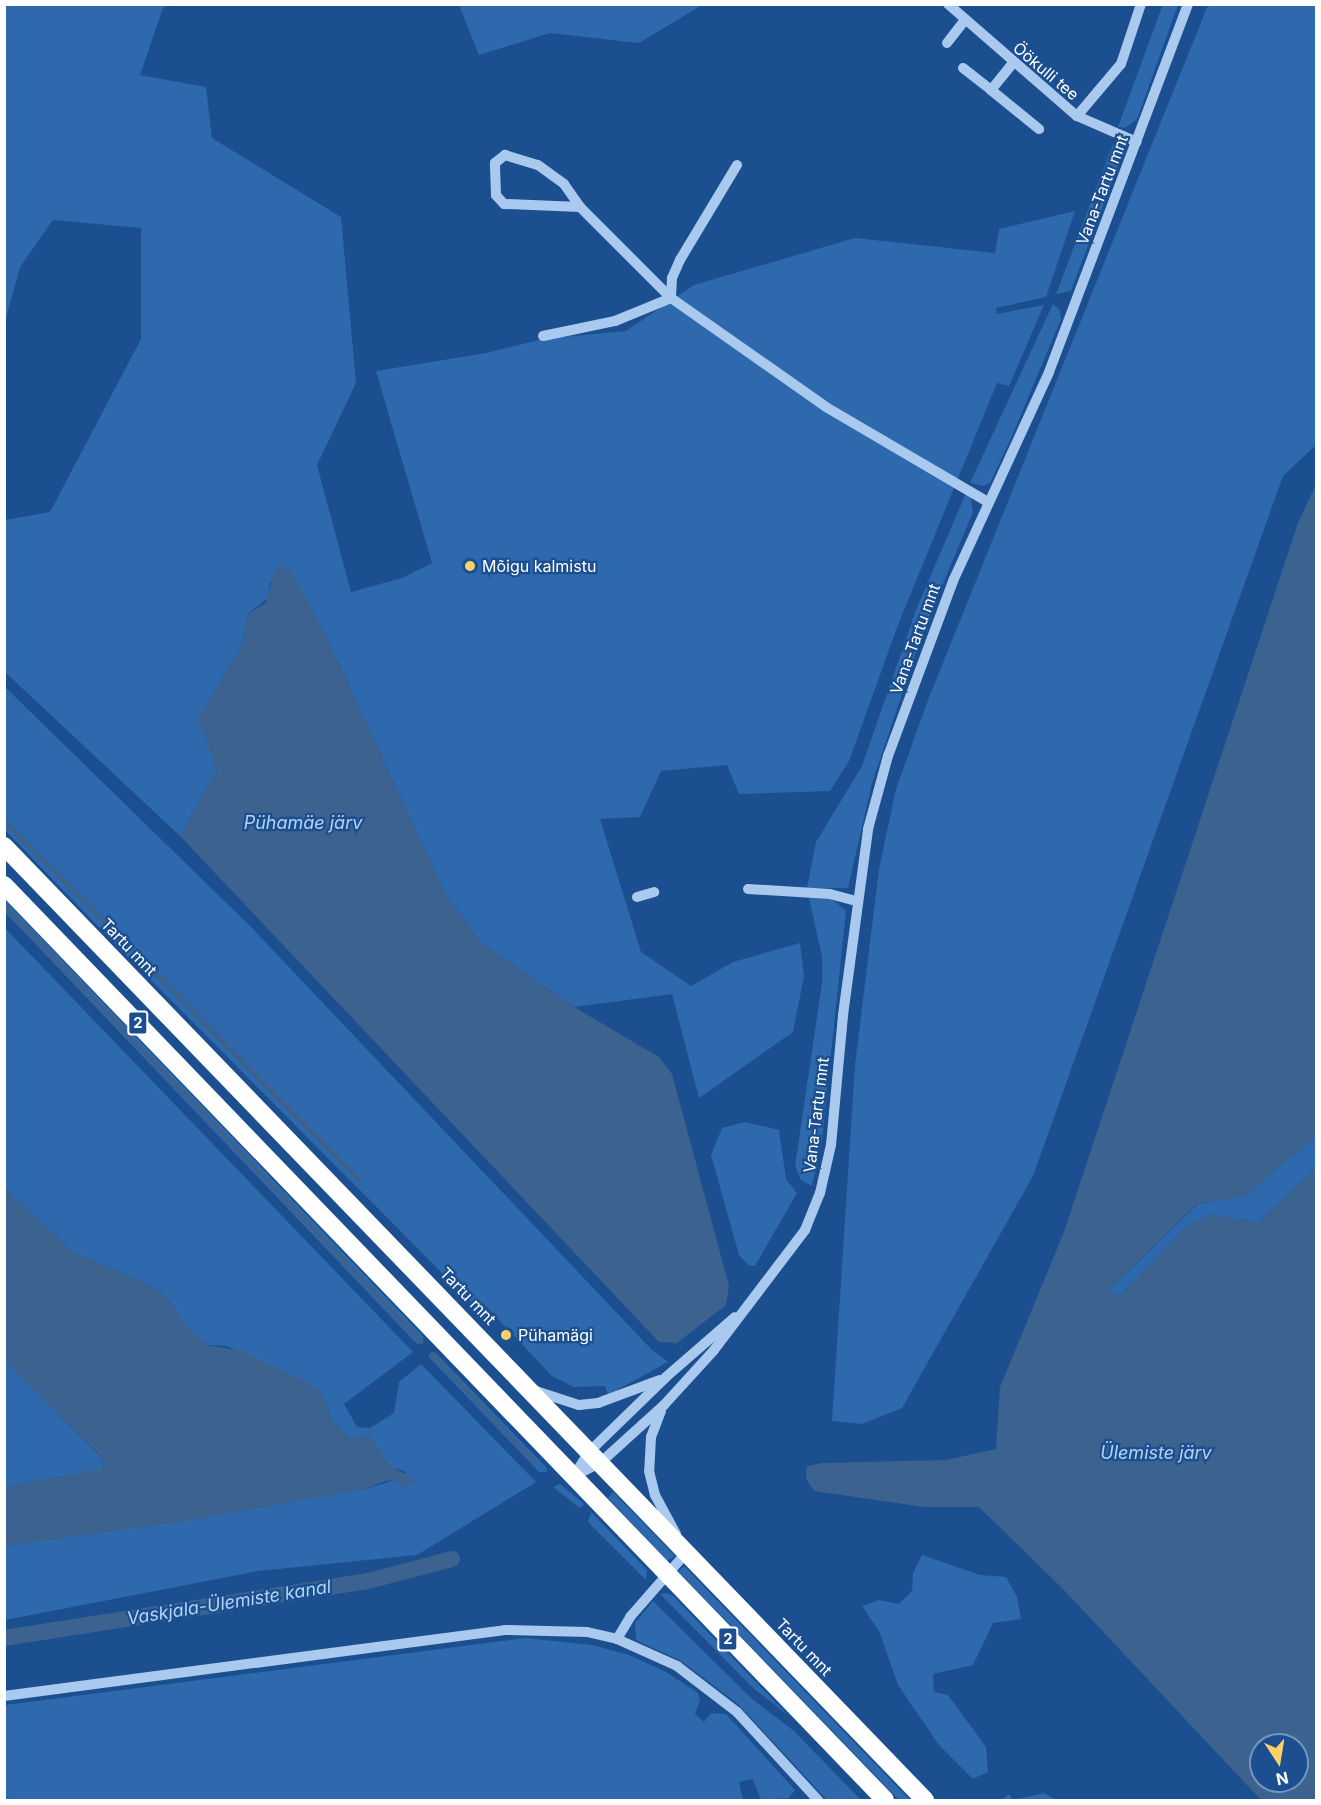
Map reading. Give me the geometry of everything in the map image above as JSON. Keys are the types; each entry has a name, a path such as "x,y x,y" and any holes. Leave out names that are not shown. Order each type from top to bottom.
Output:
{"highway":[{"name":"Tartu mnt","path":"4,846 925,1800"},
{"name":"2","path":"4,885 885,1800"}],"street":[{"path":"1077,116 1120,64 1142,4"},
{"name":"Vana-Tartu mnt","path":"595,1457 664,1405 754,1300 805,1230 827,1167 857,901 868,829 888,756 953,581 1049,372 1188,4"},
{"name":"Öökulli tee","path":"947,5 1077,116 1137,142"},
{"path":"947,43 964,21"},
{"path":"991,90 1013,63"},
{"path":"963,68 1039,129"},
{"path":"580,207 504,204 496,195 495,163 505,155 537,165 564,184 580,207 672,297 826,407 988,502"},
{"path":"672,297 672,278 680,260 736,165"},
{"path":"543,336 615,321 672,297"},
{"path":"748,889 830,894 857,901"},
{"path":"637,897 654,892"},
{"name":"Vana-Tartu mnt","path":"595,1457 666,1377 754,1300"},
{"path":"529,1388 579,1404 598,1403 666,1377"},
{"path":"617,1639 665,1574 686,1553 655,1495 649,1472 651,1437 664,1405"},
{"path":"574,1476 595,1457"},
{"path":"4,1696 506,1630 558,1629 617,1639 677,1666 737,1712 818,1800"}],"shaded area":[{"path":"1163,4 1178,5 1137,119 1125,128 1118,127"},
{"path":"5,5 169,5 163,8 140,75 206,87 212,138 341,217 356,383 317,465 351,592 402,578 432,563 376,371 486,353 543,339 626,331 694,285 855,238 995,253 999,229 1075,211 1046,297 996,308 997,314 1044,305 1009,386 997,383 898,625 849,761 830,791 739,794 727,765 661,771 640,817 600,819 641,952 691,986 733,962 800,943 804,976 793,1032 699,1098 672,994 574,1007 481,943 445,893 323,630 270,581 269,597 248,614 242,645 199,718 217,770 180,836 5,672 5,520 50,512 141,339 141,228 53,220 20,267 5,322"},
{"path":"459,5 702,5 639,43 550,33 479,55"},
{"path":"1208,5 1316,5 1316,445 1283,476 1033,1176 902,1408 862,1424 832,1421 855,1065 879,869 896,789 928,700"},
{"path":"1113,144 1119,152 1119,163 1071,291 1056,294"},
{"path":"1053,304 1060,310 1061,319 1012,436 990,483 984,486 970,483"},
{"path":"966,493 971,498 973,512 924,629 872,783 848,888 807,888 816,842 862,766 916,610"},
{"path":"4,686 250,926 652,1350 668,1362 608,1395 605,1386 574,1387 552,1376 483,1303 477,1308 119,948 5,830"},
{"path":"809,898 832,899 846,911 822,1140 812,1186 801,1180 795,1166 822,983 822,957"},
{"path":"5,900 424,1337 418,1345 5,912"},
{"path":"4,927 413,1352 344,1404 357,1427 370,1428 394,1413 399,1382 421,1364 536,1482 417,1555 258,1571 5,1620 5,1546 365,1489 395,1480 406,1472 389,1466 370,1436 350,1438 344,1433 332,1420 323,1394 227,1346 207,1345 182,1323 175,1307 158,1289 73,1252 5,1189"},
{"path":"745,1122 779,1130 786,1179 797,1193 755,1266 748,1265 739,1255 711,1155 722,1128"},
{"path":"1316,1136 1316,1168 1257,1223 1212,1215 1187,1226 1120,1296 1108,1291 1198,1204 1244,1196"},
{"path":"435,1352 546,1467 547,1472 539,1472 428,1356"},
{"path":"5,1360 102,1458 104,1469 5,1487"},
{"path":"560,1484 584,1504 580,1508 553,1487"},
{"path":"613,1492 675,1556 667,1561 608,1498"},
{"path":"591,1512 647,1570 646,1580 588,1522"},
{"path":"922,1555 980,1575 1006,1577 1017,1597 1021,1619 993,1623 973,1665 933,1674 934,1692 948,1695 986,1747 988,1772 973,1779 939,1745 898,1685 879,1631 862,1606 879,1600 899,1604 912,1591 913,1573"},
{"path":"684,1566 910,1800 899,1800 678,1572"},
{"path":"667,1593 673,1596 789,1716 753,1688 660,1594"},
{"path":"653,1601 751,1698 794,1731 861,1800 827,1800 738,1704 681,1661 636,1640 635,1623"},
{"path":"525,1638 592,1645 629,1655 666,1672 698,1693 700,1700 695,1714 704,1722 711,1713 726,1714 795,1790 789,1798 761,1800 753,1779 739,1782 743,1800 5,1800 5,1705"},
{"path":"1044,1793 1056,1800 1013,1800"},
{"path":"1009,1794 1013,1800 1002,1800"}],"water":[{"name":"Ülemiste järv","path":"1316,484 1316,1136 1244,1196 1197,1204 1108,1291 1120,1296 1187,1226 1212,1215 1257,1223 1316,1168 1316,1800 1261,1800 1254,1793 1309,1793 1309,1733 1249,1733 1249,1787 1063,1589 979,1507 924,1507 814,1491 806,1479 807,1466 822,1463 946,1460 996,1449 1000,1387 1064,1232 1298,523"},
{"name":"Pühamäe järv","path":"281,566 290,569 323,630 445,893 481,943 574,1007 659,1057 672,1074 729,1286 726,1305 677,1343 659,1342 180,836 217,770 198,719 242,645 248,614 266,603 275,569"},
{"path":"5,1189 73,1252 158,1289 175,1307 183,1323 207,1345 242,1351 309,1383 323,1394 332,1420 344,1433 350,1438 370,1436 389,1465 417,1481 401,1487 395,1480 385,1481 365,1489 186,1521 5,1546 5,1487 104,1468 102,1457 5,1361"}],"waterway":[{"path":"4,820 360,1180"},
{"path":"4,905 421,1341"},
{"path":"432,1354 534,1461"},
{"name":"Vaskjala-Ülemiste kanal","path":"4,1638 368,1581 452,1559"}],"place":[{"name":"Mõigu kalmistu","path":"470,566"},
{"name":"Pühamägi","path":"506,1335"}]}
